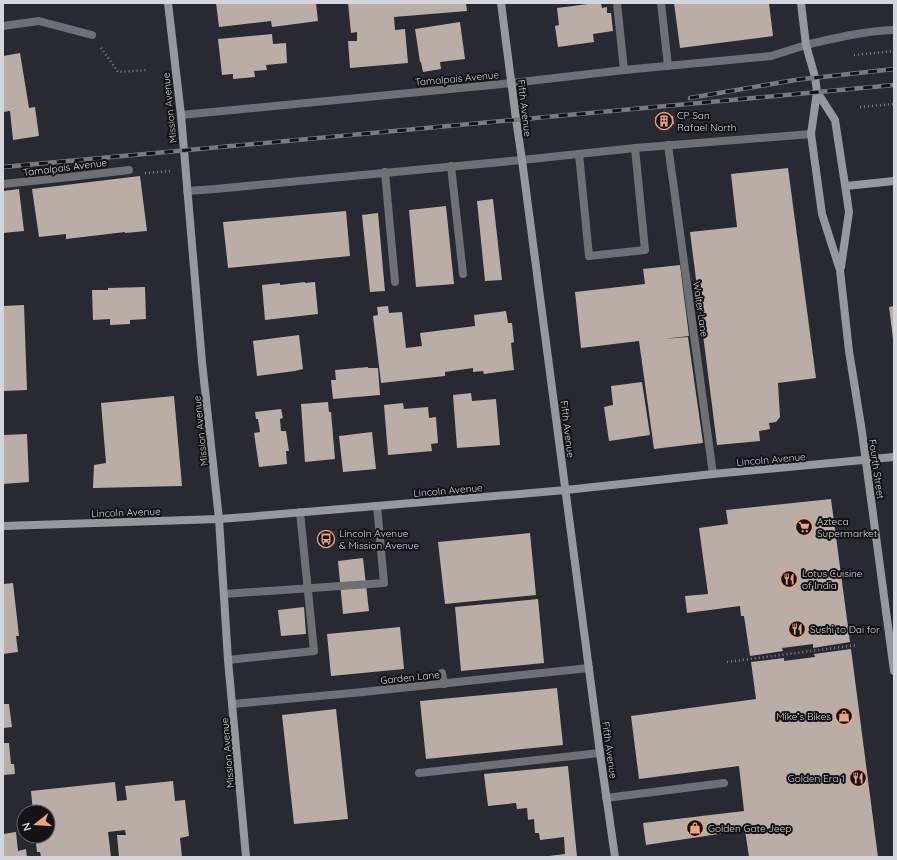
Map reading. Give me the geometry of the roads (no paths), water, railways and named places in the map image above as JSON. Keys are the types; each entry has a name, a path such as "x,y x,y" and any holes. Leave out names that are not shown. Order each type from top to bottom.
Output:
{"street":[{"name":"Mission Avenue","path":"168,3 181,115 202,362 219,518 228,660 246,857"},
{"name":"Fifth Avenue","path":"501,3 615,857"},
{"path":"617,3 624,70"},
{"path":"661,3 668,66"},
{"name":"Fourth Street","path":"801,3 806,45 815,77 817,92 811,134 822,214 840,270 849,351 866,460 894,670"},
{"path":"3,26 39,21 92,35"},
{"name":"Tamalpais Avenue","path":"181,115 771,56 806,45 846,36 878,30 894,30"},
{"name":"Fourth Street","path":"817,92 835,120 846,186 849,212 840,270"},
{"path":"187,191 635,148 811,134"},
{"name":"Walter Lane","path":"668,145 713,474"},
{"path":"579,154 589,256 645,250 635,148"},
{"path":"451,166 464,274"},
{"name":"Tamalpais Avenue","path":"3,184 129,170"},
{"path":"385,172 395,282"},
{"path":"846,186 894,181"},
{"name":"Lincoln Avenue","path":"3,526 219,518 300,512 566,490 713,474 894,457"},
{"path":"224,594 384,583 376,506"},
{"path":"228,660 314,651 309,588 300,512"},
{"name":"Garden Lane","path":"233,704 444,684 589,668"},
{"path":"442,673 444,684"},
{"path":"419,773 600,753"},
{"path":"606,798 724,783"}],"railway":[{"path":"690,98 795,80 894,69"},
{"path":"3,167 894,85"}],"place":[{"name":"CP San Rafael North","path":"664,121"},
{"name":"Azteca Supermarket","path":"804,527"},
{"name":"Lincoln Avenue & Mission Avenue","path":"326,539"},
{"name":"Lotus Cuisine of India","path":"789,579"},
{"name":"Sushi to Dai for","path":"797,629"},
{"name":"Mike’s Bikes","path":"844,716"},
{"name":"Golden Era 1","path":"858,778"},
{"name":"Golden Gate Jeep","path":"695,828"}]}
